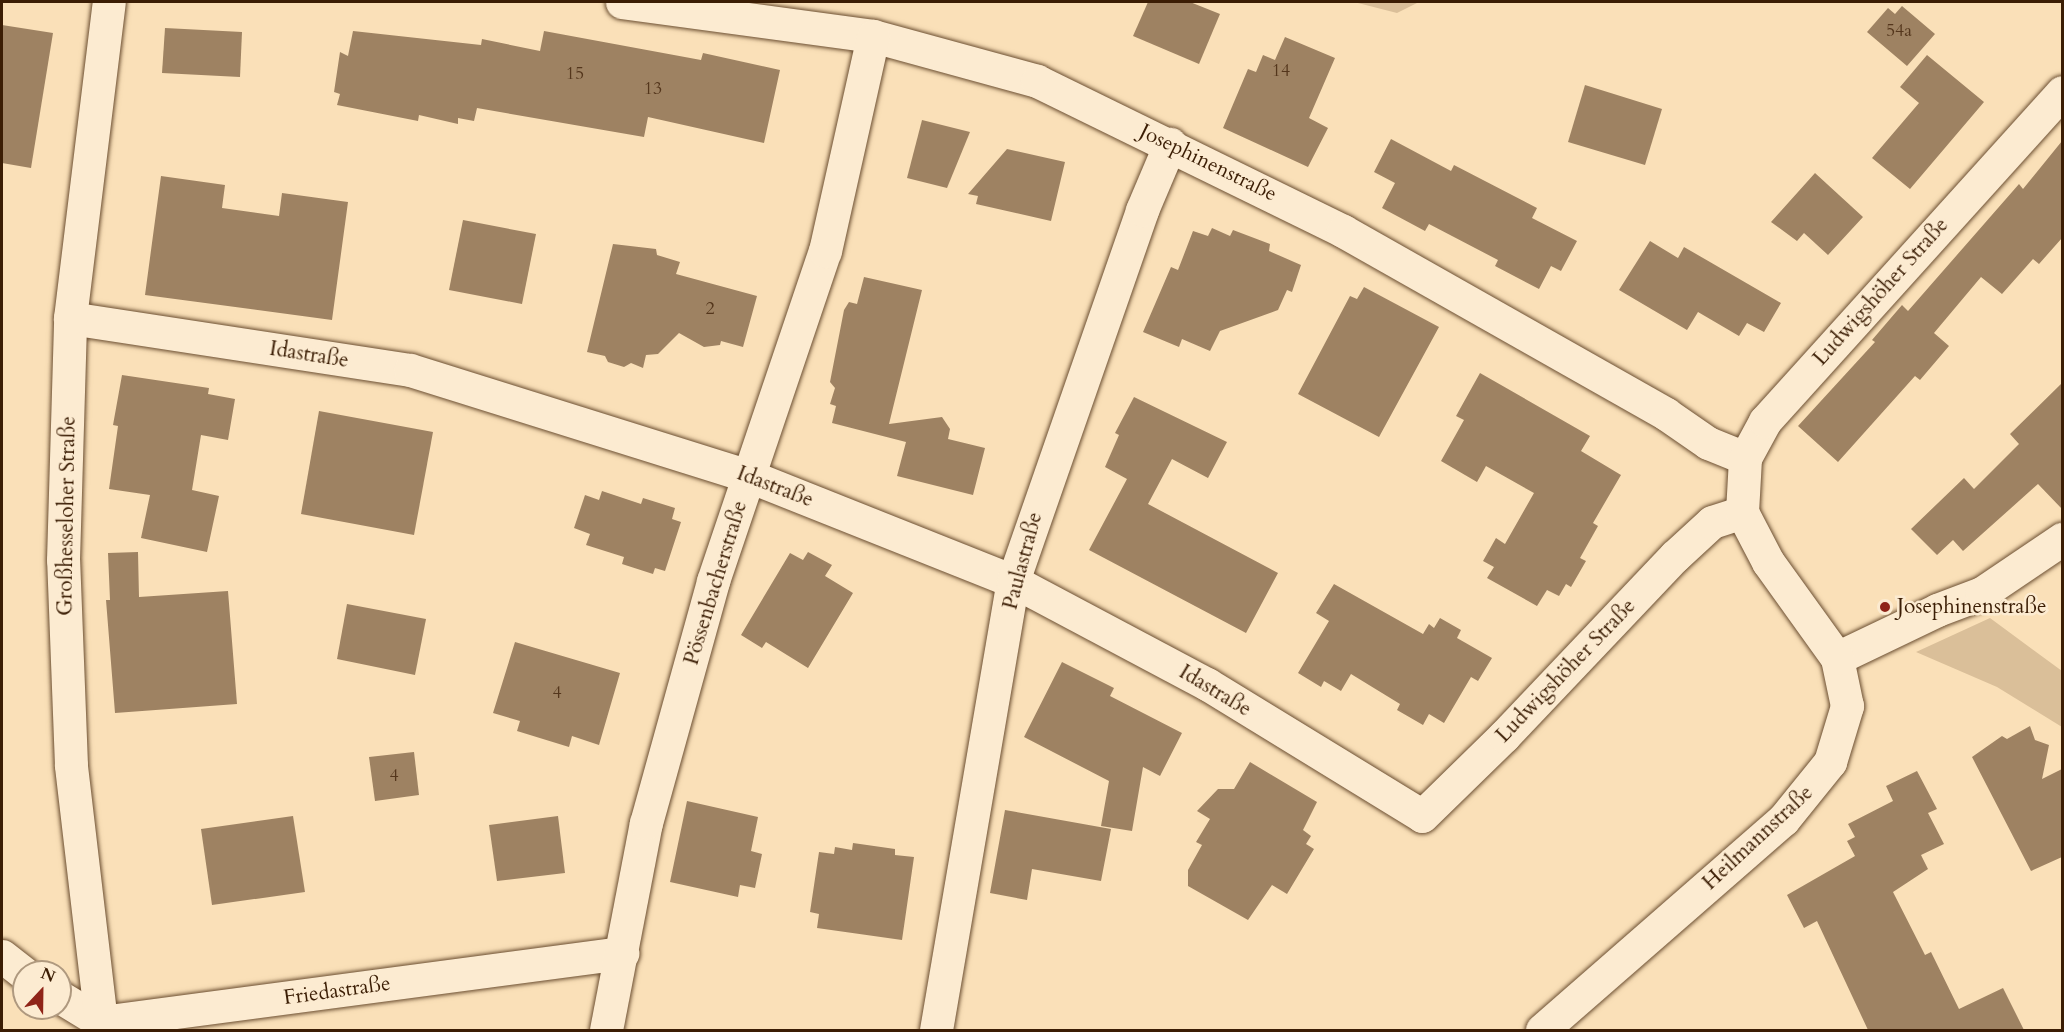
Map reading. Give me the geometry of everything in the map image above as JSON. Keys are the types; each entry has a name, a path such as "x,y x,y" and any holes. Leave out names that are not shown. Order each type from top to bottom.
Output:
{"street":[{"name":"Großhesseloher Straße","path":"102,1026 71,753 63,560 70,318 109,2"},
{"name":"Josephinenstraße","path":"622,2 873,36 1035,80 1170,144 1343,231 1666,414 1708,444 1745,458"},
{"name":"Pössenbacherstraße","path":"606,1030 646,823 713,581 825,251 873,36"},
{"name":"Ludwigshöher Straße","path":"1422,816 1504,736 1675,556 1712,522 1742,512 1745,458 1765,421 2062,92"},
{"name":"Paulastraße","path":"936,1030 1013,581 1130,243 1170,144"},
{"name":"Idastraße","path":"70,318 410,370 749,476 1013,581 1207,684 1422,816"},
{"path":"1742,512 1768,562 1837,658 1936,610 1982,593 2062,538"},
{"name":"Heilmannstraße","path":"1542,1030 1783,820 1813,788 1830,762 1843,729 1846,706 1837,658"},
{"name":"Friedastraße","path":"102,1026 622,953"},
{"path":"72,1005 102,1026"}],"shaded area":[{"path":"1354,2 1419,2 1397,13"},
{"path":"1990,618 2062,671 2062,727 1997,687 1916,652"}],"building":[{"path":"1148,2 1190,2 1220,14 1199,64 1133,36"},
{"path":"1902,6 1935,34 1907,66 1867,32 1888,8 1895,14"},
{"path":"2,25 53,33 31,168 2,163"},
{"path":"165,28 242,32 240,77 162,73"},
{"path":"353,31 481,45 482,39 540,51 544,31 701,60 703,53 780,70 764,143 648,117 644,137 477,108 474,121 458,118 458,124 419,115 418,121 337,105 340,94 334,92 340,52 348,56"},
{"path":"1285,37 1335,58 1309,118 1328,128 1308,167 1223,128 1248,69 1256,72 1263,55 1275,60"},
{"path":"1927,55 1984,102 1910,189 1872,158 1919,103 1900,87"},
{"path":"1585,85 1662,109 1645,165 1568,142"},
{"path":"922,120 970,132 947,188 907,178"},
{"path":"1391,139 1451,171 1454,165 1537,208 1532,218 1577,241 1561,271 1551,266 1539,289 1495,266 1498,260 1429,224 1425,231 1382,208 1395,183 1374,172"},
{"path":"2062,141 2062,238 2039,264 2033,259 2002,294 1981,277 1934,333 1949,346 1920,380 1915,376 1838,462 1798,426 1875,342 1872,340 1902,305 1908,311 2019,184 2023,189"},
{"path":"1007,149 1065,162 1051,221 976,204 978,196 968,194"},
{"path":"1815,173 1863,217 1828,255 1804,233 1797,241 1771,222"},
{"path":"161,176 225,185 222,208 279,216 282,193 348,202 332,320 145,295"},
{"path":"463,220 536,234 522,304 449,290"},
{"path":"1212,228 1230,236 1233,230 1270,244 1269,251 1301,265 1292,292 1287,290 1278,310 1220,331 1210,351 1182,339 1179,347 1143,332 1171,267 1178,270 1193,231 1208,236"},
{"path":"1650,241 1678,258 1684,247 1781,303 1764,332 1747,323 1739,336 1698,312 1687,330 1619,290"},
{"path":"613,244 656,249 657,255 680,262 676,274 757,296 743,347 721,341 720,345 704,347 679,333 658,354 646,355 643,368 631,363 624,367 608,362 605,356 587,352"},
{"path":"864,277 922,290 889,424 942,417 950,429 948,439 985,448 973,495 897,476 906,442 832,423 836,406 830,404 835,388 830,382 844,310 849,302 857,304"},
{"path":"1364,287 1439,327 1379,437 1298,394 1350,296 1357,299"},
{"path":"1480,373 1590,436 1581,451 1621,475 1593,523 1598,526 1580,558 1586,561 1571,587 1566,584 1559,596 1547,590 1537,606 1487,578 1494,567 1483,561 1496,538 1505,544 1534,493 1486,466 1477,482 1441,461 1464,420 1456,416"},
{"path":"122,375 209,388 208,394 235,399 228,440 201,435 192,490 219,496 207,552 141,538 150,495 109,489 118,426 113,425"},
{"path":"2062,383 2062,509 2038,484 1963,551 1953,540 1937,555 1911,529 1964,478 1974,489 2019,444 2010,434"},
{"path":"1134,397 1227,442 1208,478 1172,459 1148,504 1278,573 1246,633 1089,550 1127,479 1105,467 1119,435 1115,433"},
{"path":"319,411 433,432 414,535 301,514"},
{"path":"602,491 641,504 643,498 675,508 672,519 681,522 665,571 655,568 653,574 622,564 624,557 586,545 590,534 574,528 585,495 599,500"},
{"path":"138,552 139,597 228,591 237,704 115,713 106,600 110,600 108,553"},
{"path":"808,552 832,565 825,576 853,593 808,668 766,642 762,648 741,635 790,553 803,560"},
{"path":"1334,584 1423,634 1429,624 1434,628 1440,618 1461,630 1457,638 1492,658 1478,681 1471,677 1444,723 1429,714 1423,725 1397,710 1400,704 1351,674 1341,691 1324,681 1321,687 1298,673 1329,621 1316,613"},
{"path":"347,604 426,619 415,675 337,659"},
{"path":"515,642 620,673 599,745 572,736 569,747 517,731 520,721 493,713"},
{"path":"1062,662 1114,688 1110,696 1182,733 1160,776 1143,767 1132,831 1101,826 1109,781 1024,737"},
{"path":"2030,726 2035,740 2049,745 2042,779 2062,769 2062,857 2031,871 1972,757 2002,736 2007,739"},
{"path":"414,752 419,795 375,801 369,757"},
{"path":"1250,762 1317,802 1303,830 1311,836 1306,844 1314,849 1287,894 1272,885 1248,920 1188,886 1188,870 1202,845 1196,842 1210,819 1197,811 1218,789 1234,789"},
{"path":"1917,771 1937,809 1928,813 1944,844 1921,855 1928,869 1893,892 1925,955 1931,952 1959,1009 2003,988 2024,1030 1868,1030 1817,921 1804,928 1787,895 1855,856 1847,841 1855,837 1848,824 1893,801 1886,786"},
{"path":"687,801 758,817 751,851 762,854 755,888 740,885 738,897 670,882"},
{"path":"1005,810 1111,829 1101,881 1032,869 1027,900 990,893"},
{"path":"293,816 305,892 212,905 201,829"},
{"path":"558,816 565,873 497,881 489,825"},
{"path":"853,843 895,849 895,855 914,857 902,940 817,928 819,914 810,912 819,852 834,854 835,847 852,850"}],"place":[{"name":"Josephinenstraße","path":"1885,607"}]}
